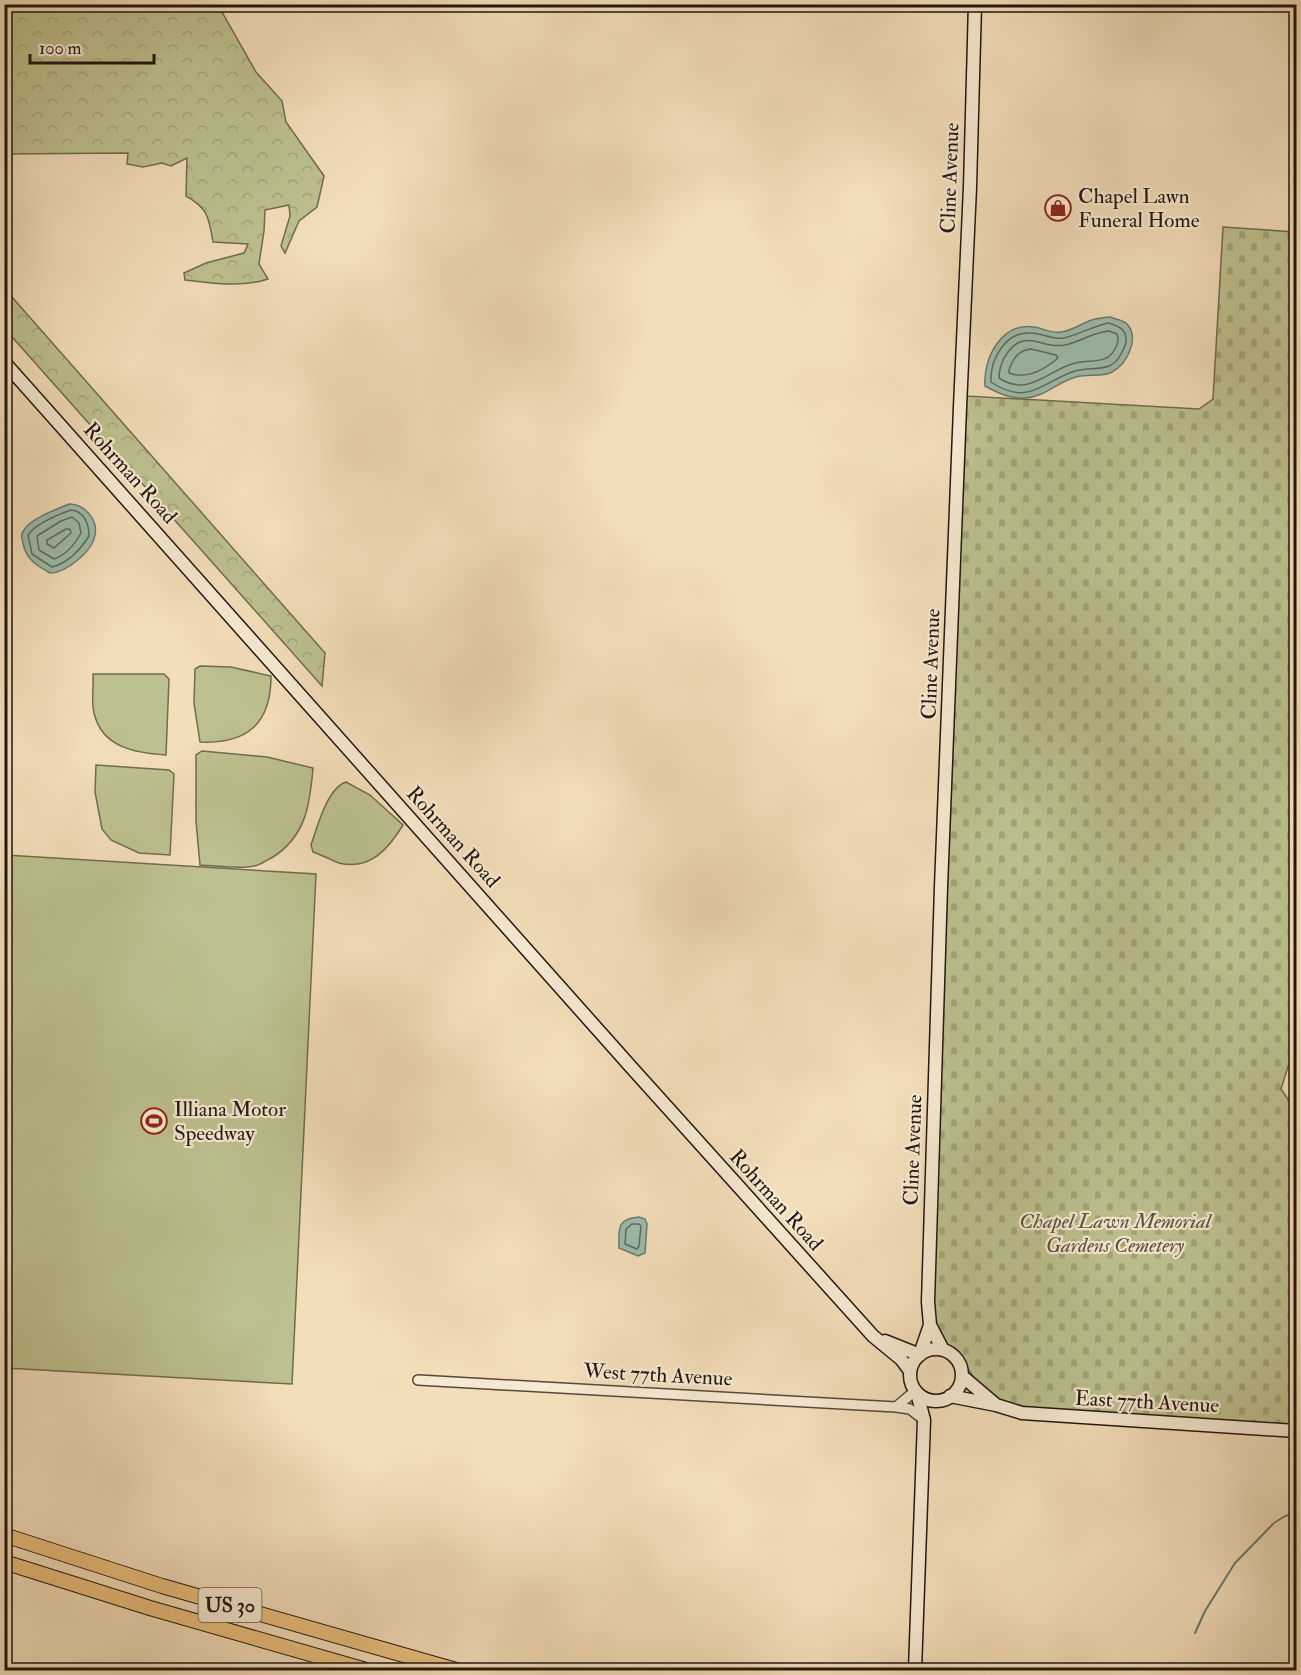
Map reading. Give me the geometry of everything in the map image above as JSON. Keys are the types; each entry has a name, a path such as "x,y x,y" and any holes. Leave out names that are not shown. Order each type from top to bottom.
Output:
{"main road":[{"name":"US 30","path":"4,1535 162,1586 456,1671"},
{"name":"US 30","path":"4,1562 150,1608 366,1671"}],"street":[{"name":"Cline Avenue","path":"943,1350 930,1325 928,1302 941,887 970,187 975,4"},
{"name":"Rohrman Road","path":"4,363 623,1059 873,1336 901,1359 910,1371"},
{"name":"Cline Avenue","path":"920,1354 930,1325"},
{"name":"Rohrman Road","path":"873,1336 920,1354"},
{"path":"915,1671 924,1420 910,1371 913,1362 920,1354 934,1349 943,1350 957,1360 962,1376 958,1388 924,1420"},
{"name":"East 77th Avenue","path":"962,1376 996,1405"},
{"name":"West 77th Avenue","path":"418,1380 896,1407 910,1409 924,1420"},
{"path":"916,1392 933,1400 948,1398"},
{"path":"896,1407 916,1392"},
{"name":"East 77th Avenue","path":"948,1398 996,1405 1022,1413 1040,1415 1296,1431"}],"green space":[{"path":"4,5 218,5 256,72 282,101 286,122 324,176 317,207 299,221 285,253 281,246 290,216 289,205 265,210 259,264 268,279 237,284 185,280 184,273 206,263 244,253 248,244 213,242 206,214 199,205 186,196 187,158 171,166 162,163 143,167 127,164 128,153 5,154"},
{"name":"Chapel Lawn Memorial Gardens Cemetery","path":"1223,227 1296,232 1296,1041 1281,1089 1290,1102 1296,1104 1296,1426 1021,1409 994,1398 978,1384 962,1360 948,1347 939,1331 932,1294 966,396 1199,409 1213,399"},
{"path":"4,288 325,653 322,686 5,329"},
{"path":"200,666 231,667 271,676 267,707 253,728 231,739 200,742 194,703 195,669"},
{"path":"93,674 164,674 169,679 166,755 132,750 112,741 104,734 94,713"},
{"path":"202,751 267,757 313,768 308,806 304,818 293,839 284,849 251,867 200,865 196,821 196,755"},
{"path":"96,765 169,770 174,774 170,855 139,853 111,840 102,829 95,792"},
{"path":"346,782 370,795 403,825 385,849 369,861 360,864 339,863 313,852 311,845 328,800 339,786"},
{"name":"Illiana Motor Speedway","path":"5,855 316,874 292,1384 5,1368"}],"water":[{"path":"1110,317 1127,324 1132,336 1127,357 1112,372 1076,377 1039,395 1025,398 999,393 985,386 987,365 991,354 1003,336 1012,330 1034,327 1061,332 1094,319"},
{"path":"69,504 80,507 89,514 94,524 95,535 89,548 78,560 64,569 50,573 29,557 24,549 22,533 38,518"},
{"path":"639,1217 645,1219 647,1224 645,1253 638,1256 619,1248 619,1235 620,1226 626,1220"}],"waterway":[{"path":"1195,1633 1205,1611 1235,1563 1274,1523 1285,1516 1296,1513"},
{"path":"1167,1670 1170,1663"}],"place":[{"name":"Chapel Lawn Funeral Home","path":"1058,208"},
{"name":"Illiana Motor Speedway","path":"154,1121"}]}
